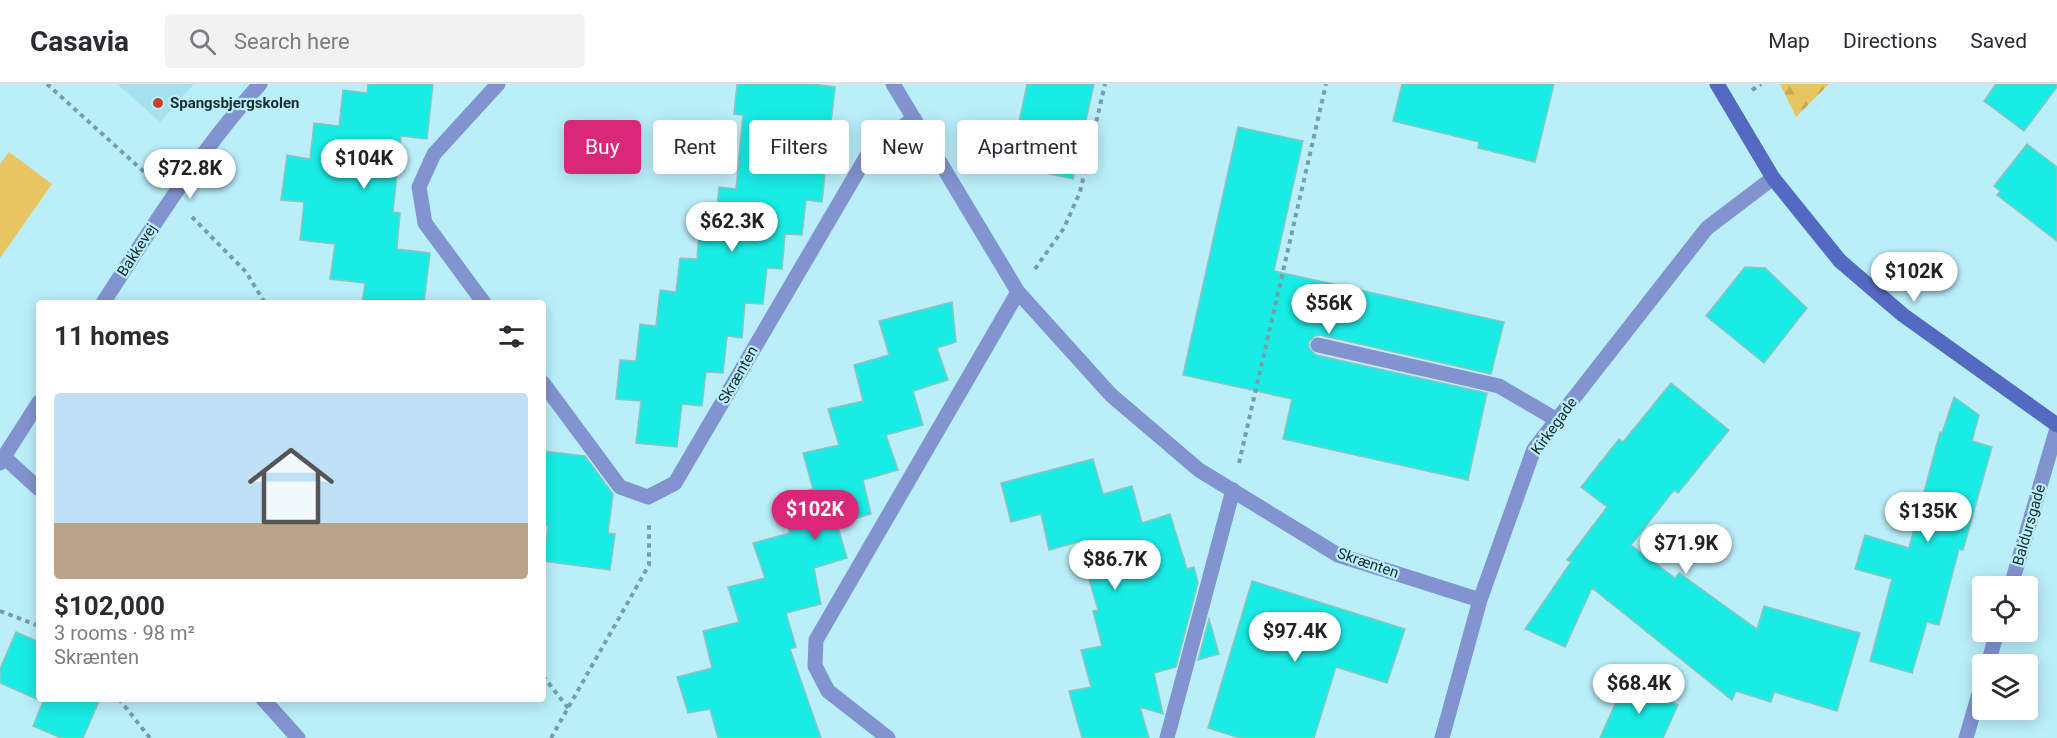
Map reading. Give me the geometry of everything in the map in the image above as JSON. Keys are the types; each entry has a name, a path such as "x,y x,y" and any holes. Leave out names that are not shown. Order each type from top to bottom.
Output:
{"street":[{"name":"Bakkevej","path":"105,300 172,196 229,119 261,84"},
{"path":"482,300 425,223 419,188 434,154 498,84"},
{"name":"Skrænten","path":"893,84 1018,292 1111,395 1199,470 1338,555 1480,600"},
{"path":"1717,84 1773,178 1840,261 1903,315 2057,426"},
{"name":"Skrænten","path":"648,497 675,483 868,154 914,118"},
{"name":"Kirkegade","path":"1442,738 1480,600 1534,449 1707,228 1773,178"},
{"path":"888,738 828,691 815,666 816,640 1018,292"},
{"path":"1318,345 1498,386 1557,420"},
{"path":"546,387 620,487 648,497"},
{"path":"36,407 2,460 36,487"},
{"name":"Baldursgade","path":"2014,576 2057,426"},
{"path":"1167,738 1233,490"},
{"path":"266,702 298,738"},
{"path":"1966,738 1972,718"}],"path":[{"path":"1018,292 1064,228 1080,192 1105,84"},
{"path":"1233,490 1326,84"},
{"path":"551,738 649,566 648,497"},
{"path":"0,611 36,625"},
{"path":"546,680 568,708"},
{"path":"121,702 150,738"}],"shaded area":[{"name":"Spangsbjergskolen","path":"117,84 194,84 160,122"}],"green space":[{"path":"1780,84 1829,84 1796,117"},
{"path":"9,152 52,184 0,258 0,164"}],"building":[{"path":"368,84 433,84 427,139 401,136 393,212 400,213 397,249 430,253 424,300 362,300 365,283 330,279 335,244 300,240 304,202 281,200 287,155 310,159 314,123 339,126 343,90 367,93"},
{"path":"737,84 812,84 835,87 831,120 749,120 749,174 825,174 822,202 806,200 802,235 785,234 782,269 767,268 763,304 745,303 742,338 727,336 723,373 706,372 702,406 682,404 677,447 636,443 641,401 616,399 620,360 636,361 640,324 656,326 660,290 676,292 680,258 697,259 700,222 715,224 719,187 736,189 743,115 734,114"},
{"path":"1027,84 1094,84 1086,120 1019,120"},
{"path":"1402,84 1554,84 1535,162 1478,148 1479,142 1393,121"},
{"path":"1996,84 2057,84 2057,87 2024,131 1984,101"},
{"path":"1238,127 1303,141 1274,271 1504,322 1491,374 1320,335 1315,336 1309,342 1309,348 1316,355 1487,393 1468,480 1283,439 1292,399 1183,375"},
{"path":"2027,144 2057,167 2057,241 1997,195 2000,191 1994,186"},
{"path":"1050,174 1074,174 1073,179"},
{"path":"1745,267 1765,268 1807,308 1764,363 1706,316"},
{"path":"952,302 956,342 937,348 948,380 913,391 923,425 886,435 898,470 863,480 871,514 837,524 847,558 814,568 821,604 786,613 796,647 790,649 821,738 718,738 710,709 688,713 677,677 712,668 703,631 739,622 728,587 765,578 753,543 790,533 778,498 813,489 803,453 839,445 828,409 863,401 854,365 889,355 879,321"},
{"path":"1671,383 1729,430 1678,493 1674,490 1631,545 1675,578 1679,573 1757,629 1764,606 1860,633 1837,711 1774,692 1771,702 1736,691 1732,700 1592,588 1565,647 1525,629 1571,562 1567,560 1607,507 1581,487 1619,439 1623,442"},
{"path":"1954,397 1979,415 1972,441 1992,447 1963,550 1959,549 1939,625 1927,622 1912,673 1870,661 1892,579 1855,569 1865,535 1909,548 1940,432 1942,433"},
{"path":"546,451 585,456 613,494 608,533 615,534 610,570 546,561 548,526 546,526"},
{"path":"1093,459 1103,494 1132,486 1142,523 1170,514 1187,569 1194,567 1198,583 1176,667 1154,673 1163,714 1140,707 1149,738 1082,738 1069,691 1091,687 1081,650 1102,646 1093,611 1098,610 1078,542 1049,550 1041,514 1011,522 1001,483"},
{"path":"1252,581 1405,629 1387,683 1336,667 1314,738 1240,738 1208,728"},
{"path":"1209,619 1219,654 1198,660"},
{"path":"16,632 36,641 36,699 0,683 0,669"},
{"path":"1625,682 1678,705 1663,738 1600,738"},
{"path":"43,702 99,702 83,738 61,738 33,726"}],"place":[{"name":"Spangsbjergskolen","path":"158,103"}]}
